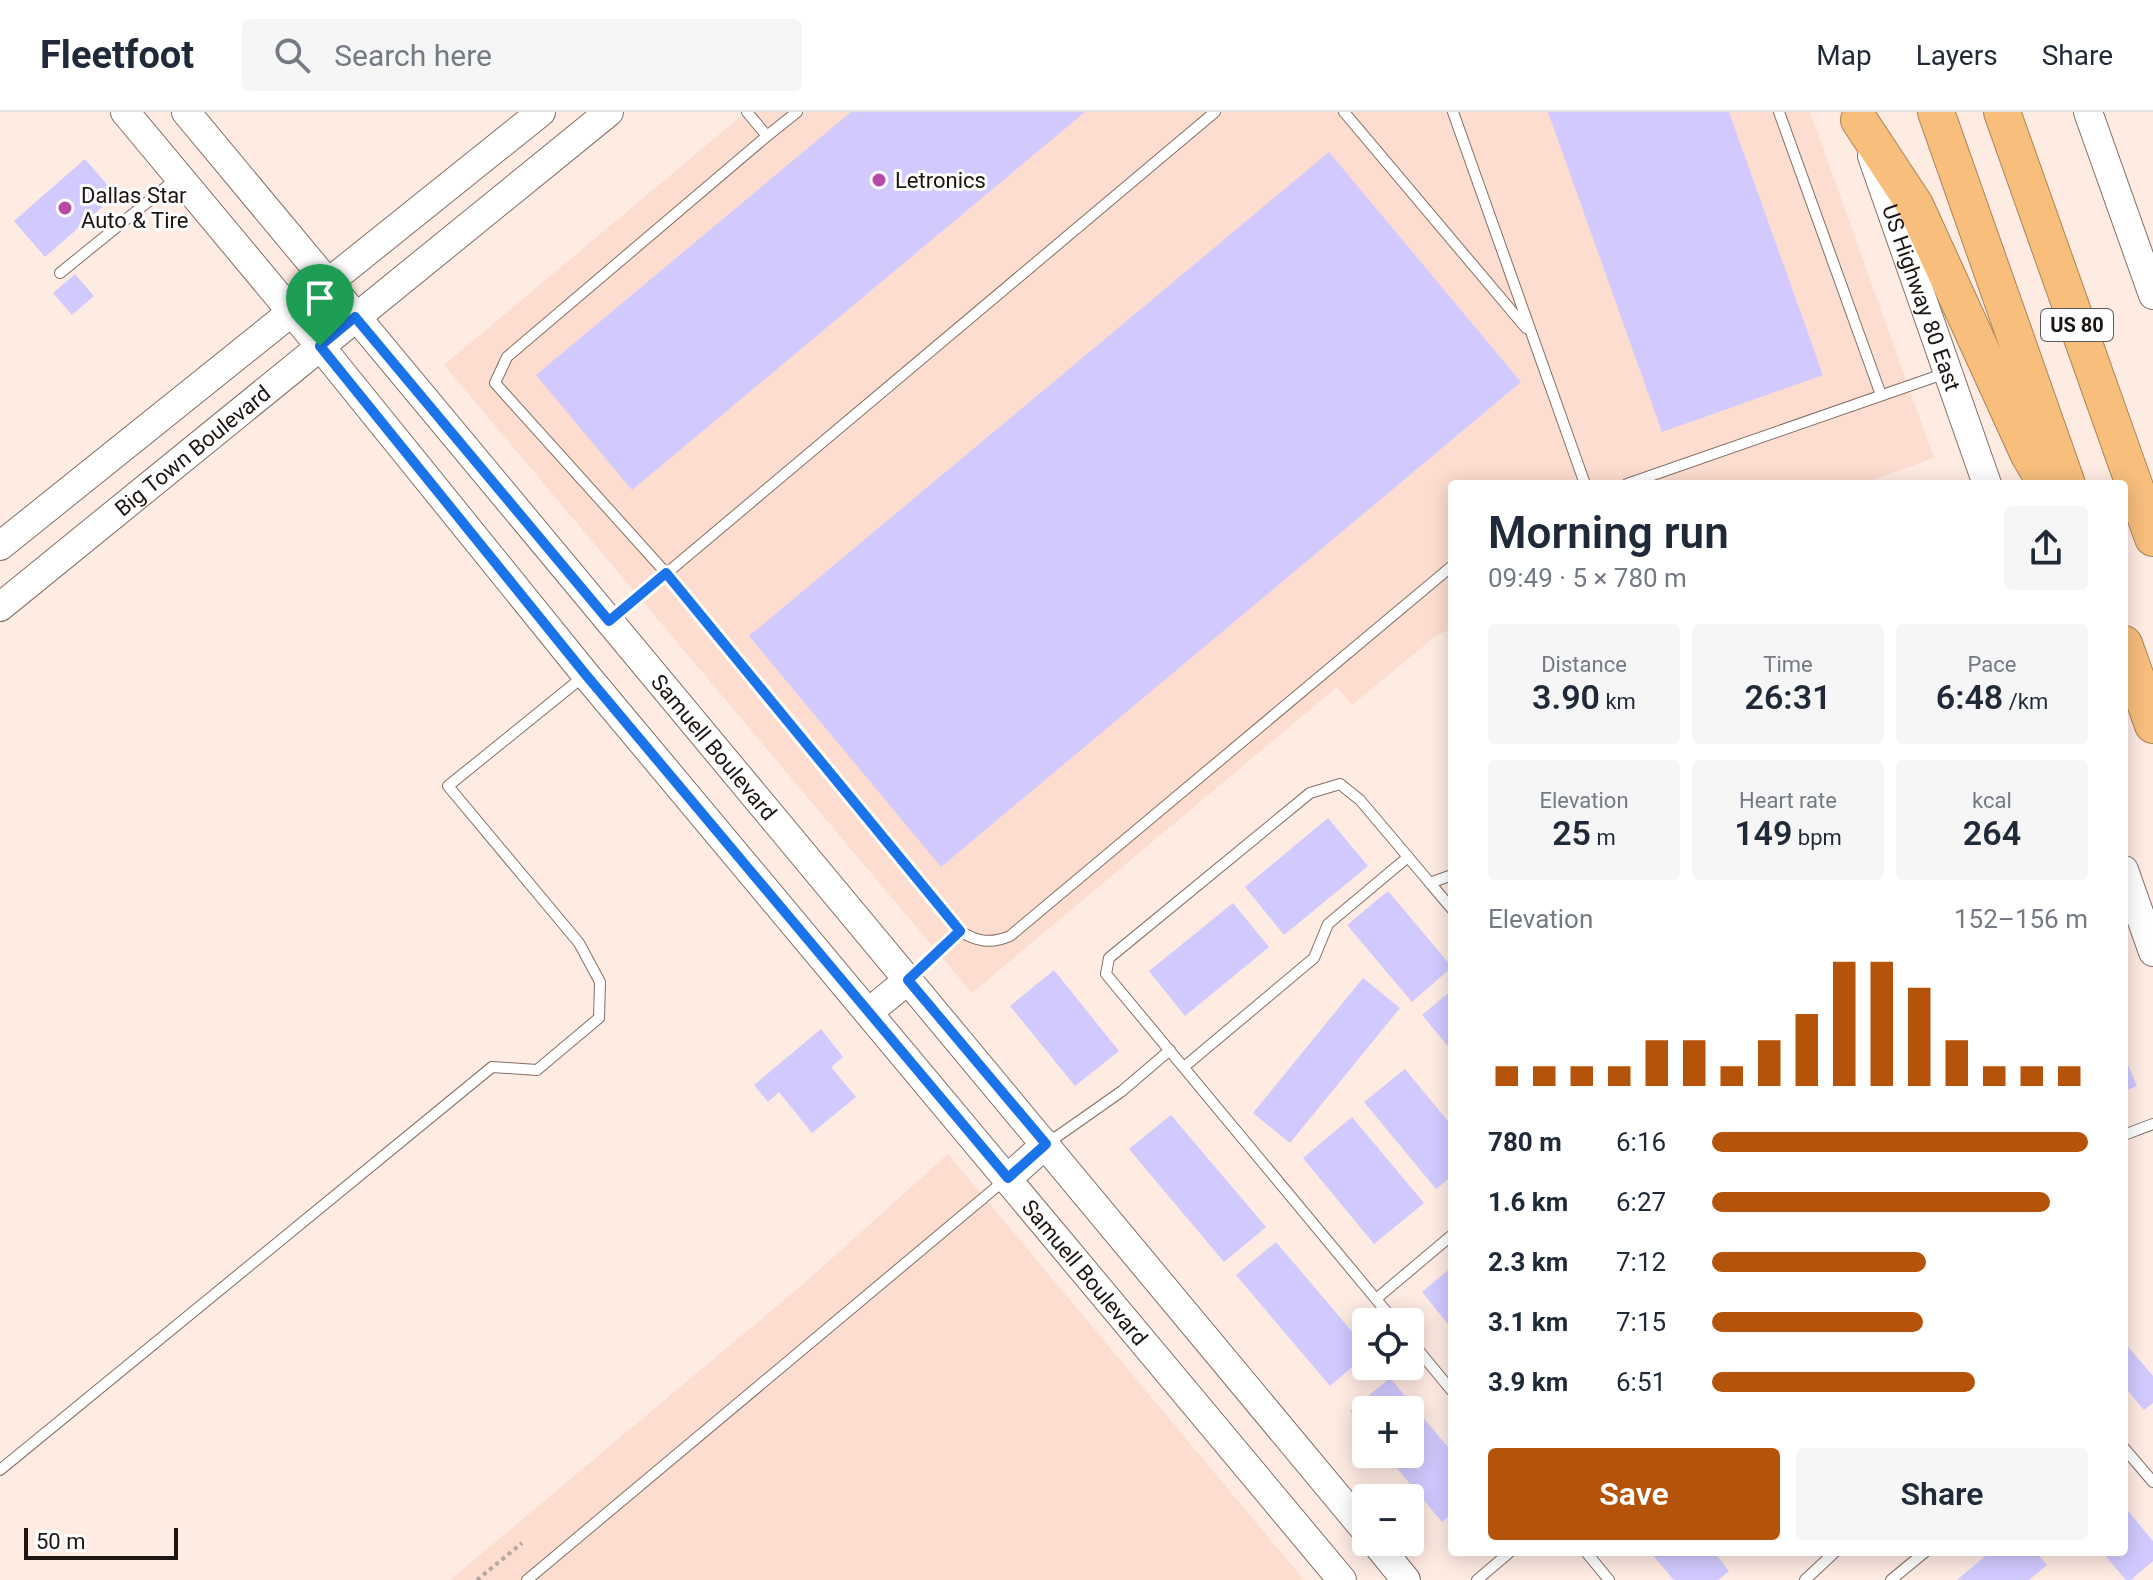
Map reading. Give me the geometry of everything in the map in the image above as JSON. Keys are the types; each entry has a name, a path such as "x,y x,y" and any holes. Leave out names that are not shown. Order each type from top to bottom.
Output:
{"highway":[{"name":"US 80","path":"1936,112 2066,480"},
{"name":"US 80","path":"2002,112 2153,538"},
{"path":"1858,116 1915,205 2029,455 2044,480"},
{"path":"2128,655 2153,725"}],"main road":[{"name":"Samuell Boulevard","path":"125,112 320,346 586,675 1342,1580"},
{"name":"Samuell Boulevard","path":"186,112 1352,1514"},
{"name":"Big Town Boulevard","path":"0,546 541,112"},
{"name":"Big Town Boulevard","path":"0,607 609,112"},
{"path":"2088,112 2153,295"},
{"name":"US Highway 80 East","path":"1858,116 1986,480"},
{"path":"2128,881 2153,952"},
{"path":"869,1012 908,980"},
{"path":"1008,1178 1046,1144"},
{"path":"1385,1556 1397,1574"}],"lane":[{"path":"747,112 767,136"},
{"path":"797,112 507,357 495,383 666,573 960,931 971,939 998,941 1010,936 1448,569"},
{"path":"609,621 1215,112"},
{"path":"1344,112 1531,334"},
{"path":"1453,112 1584,480"},
{"path":"1779,112 1881,395"},
{"path":"60,273 178,177"},
{"path":"1638,480 1947,372"},
{"path":"0,1470 492,1067 537,1070 599,1018 600,982 579,943 448,786 586,675"},
{"path":"1383,1308 1106,974 1109,958 1310,793 1340,784 1360,800 1448,904"},
{"path":"1184,1067 1314,958 1328,924 1408,857"},
{"path":"1430,883 1448,876"},
{"path":"908,980 960,931"},
{"path":"1046,1144 1122,1091 1170,1050"},
{"path":"2128,1134 2153,1124"},
{"path":"527,1580 1008,1178"},
{"path":"1376,1299 1448,1238"},
{"path":"1424,1357 1448,1386"},
{"path":"2128,1453 2153,1482"},
{"path":"1481,1577 1505,1556"},
{"path":"1589,1556 1609,1580"},
{"path":"1805,1580 1831,1556"},
{"path":"1891,1580 1920,1556"}],"path":[{"path":"477,1580 522,1543"}],"shaded area":[{"path":"746,112 1810,112 1934,458 1872,480 1448,480 1448,631 1437,635 1352,705 1337,687 972,993 444,365"},
{"path":"948,1154 1304,1580 450,1580 808,1280"}],"building":[{"path":"851,112 1085,112 632,490 536,375"},
{"path":"1548,112 1729,112 1823,375 1662,432"},
{"path":"1329,152 1521,382 941,867 749,636"},
{"name":"Dallas Star Auto & Tire","path":"85,159 116,195 45,257 14,221"},
{"path":"75,274 94,296 72,315 53,293"},
{"path":"1328,818 1368,866 1284,935 1245,887"},
{"path":"1388,891 1448,962 1448,970 1412,1002 1347,925"},
{"path":"1233,903 1269,947 1185,1016 1149,971"},
{"path":"1054,970 1119,1051 1075,1086 1010,1006"},
{"path":"1363,978 1400,1008 1290,1143 1253,1113"},
{"path":"1448,993 1448,1046 1422,1015"},
{"path":"821,1029 843,1057 831,1067 856,1097 812,1133 779,1092 768,1102 754,1085"},
{"path":"2128,1065 2137,1086 2128,1089"},
{"path":"1405,1069 1448,1121 1448,1179 1436,1189 1364,1102"},
{"path":"1171,1115 1266,1227 1224,1262 1129,1149"},
{"path":"1352,1117 1424,1203 1374,1244 1303,1158"},
{"path":"1276,1242 1352,1332 1352,1367 1330,1386 1236,1275"},
{"path":"1448,1270 1448,1324 1422,1292"},
{"path":"2128,1347 2153,1376 2153,1403 2144,1410 2128,1391"},
{"path":"1388,1380 1392,1380 1405,1396 1368,1396"},
{"path":"1424,1419 1448,1447 1448,1517 1442,1522 1424,1501 1424,1484 1410,1484 1397,1468 1424,1468"},
{"path":"2128,1511 2153,1541 2153,1561 2131,1580 2126,1580 2105,1556 2128,1556"},
{"path":"1653,1556 1717,1556 1729,1571 1718,1580 1674,1580"},
{"path":"1985,1556 2039,1556 2047,1565 2029,1580 1957,1580"}],"place":[{"name":"Letronics","path":"879,180"},
{"name":"Dallas Star Auto & Tire","path":"65,208"}],"route":[{"path":"355,317 609,621 666,573 960,931 908,980 1046,1144 1008,1178 586,675 320,346 355,317"}]}
